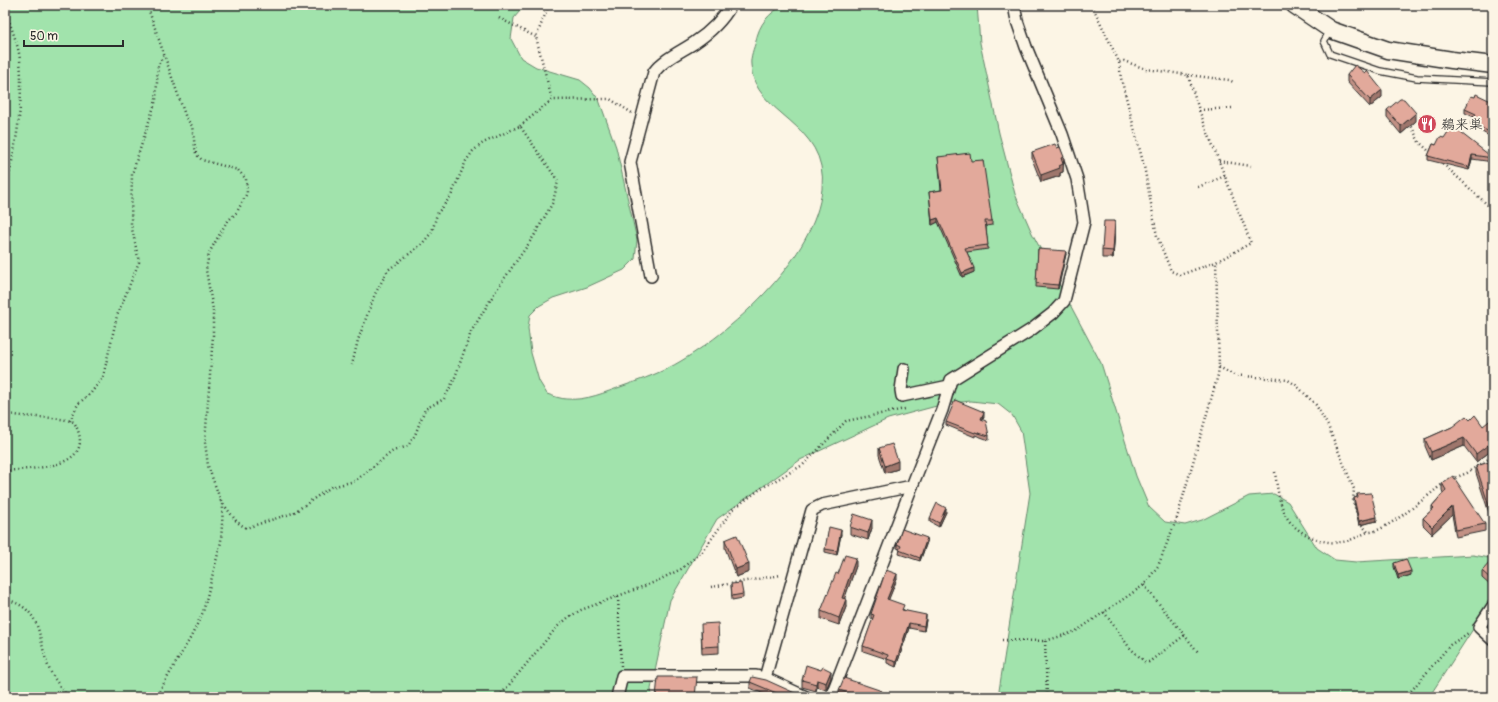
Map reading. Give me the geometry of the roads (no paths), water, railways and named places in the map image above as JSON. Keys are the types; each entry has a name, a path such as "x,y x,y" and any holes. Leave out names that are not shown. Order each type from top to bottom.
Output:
{"main road":[{"path":"1294,5 1330,30 1388,50 1493,65"}],"street":[{"path":"651,276 630,162 654,72 660,64 709,32 724,18 731,5"},
{"path":"831,697 942,410 951,380 1031,330 1053,313 1064,301 1084,222 1077,179 1062,134 1026,47 1017,21 1014,5"},
{"path":"904,369 901,390 902,396 949,386"},
{"path":"765,678 812,510 822,505 912,486"},
{"path":"1493,606 1479,627 1493,640"},
{"path":"617,697 622,676 756,676 765,678 806,697"}],"lane":[{"path":"1330,30 1330,34 1324,41 1330,54 1380,71 1417,78 1493,82"}],"place":[{"name":"鵜来巣","path":"1427,124"}]}
